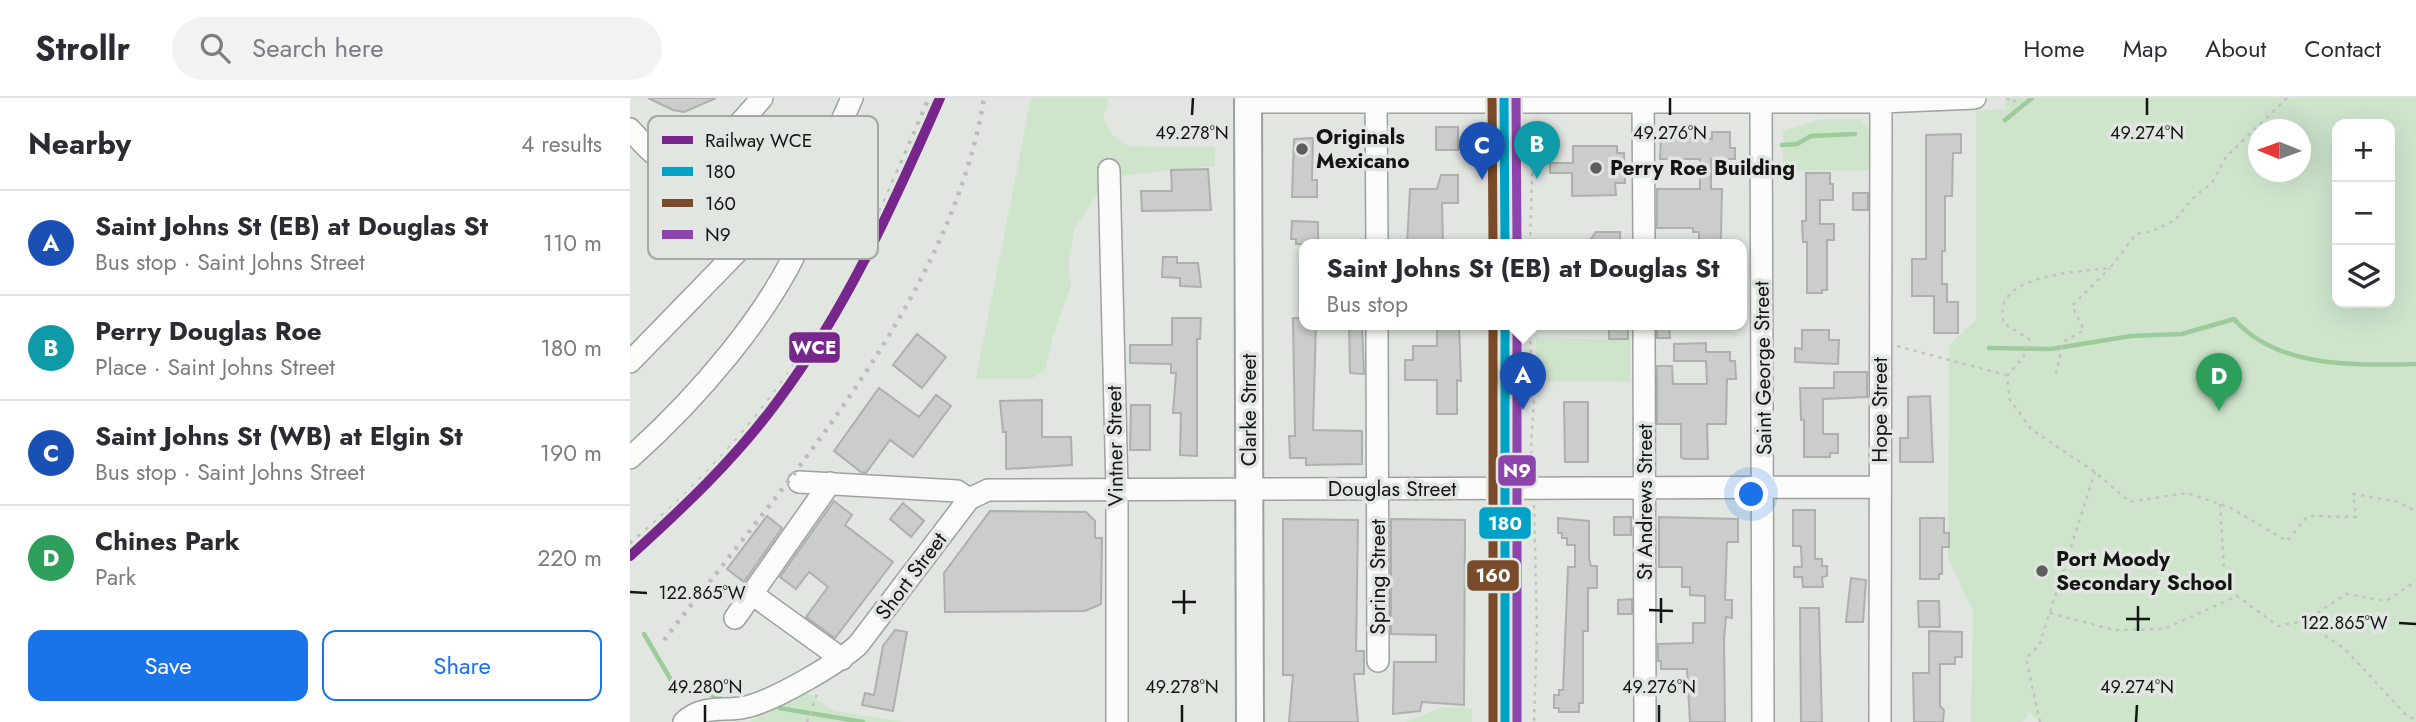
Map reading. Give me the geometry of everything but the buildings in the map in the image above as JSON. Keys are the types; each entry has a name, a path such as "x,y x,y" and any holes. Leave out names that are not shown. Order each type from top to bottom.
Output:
{"main road":[{"path":"1504,99 1505,239"},
{"name":"Clarke Street","path":"1248,100 1250,722"},
{"path":"1505,330 1505,722"}],"street":[{"path":"745,116 762,98"},
{"path":"844,116 852,98"},
{"path":"1248,100 1975,98"},
{"path":"1376,99 1377,239"},
{"path":"1643,99 1644,239"},
{"name":"Saint George Street","path":"1761,99 1763,722"},
{"name":"Hope Street","path":"1880,722 1881,100"},
{"path":"630,130 648,146"},
{"name":"Vintner Street","path":"1109,170 1117,489 1117,722"},
{"path":"630,362 731,259"},
{"path":"630,458 712,374 758,314 790,259"},
{"name":"Spring Street","path":"1377,330 1378,661"},
{"name":"St Andrews Street","path":"1644,330 1645,722"},
{"name":"Douglas Street","path":"799,482 957,491 979,495 1117,489 1880,487"},
{"path":"736,618 830,484"},
{"name":"Short Street","path":"684,722 707,709 750,706 839,662 858,645 979,495"},
{"path":"752,594 839,662"}],"path":[{"path":"2007,98 2013,103 2017,98"},
{"path":"2056,374 2063,342 2084,330 2072,306 2110,268 2136,234 2153,231 2175,220 2195,196 2212,183 2227,156 2287,98"},
{"path":"1530,239 1534,121"},
{"path":"2110,268 2041,278 2015,290 2003,304 2003,323 2029,339 2023,358 2007,376 2010,400 2031,429 2095,472 2130,502 2188,493 2220,504 2287,541 2308,516 2356,517 2353,494 2395,501 2416,511"},
{"path":"1529,330 1534,400 1531,447 1534,477"},
{"path":"1880,342 2007,376"},
{"path":"2040,722 2033,701 2026,658 2039,646 2095,472"},
{"path":"1534,502 1537,630 1534,722"},
{"path":"2220,504 2224,568 2237,596 2278,626 2304,621 2347,594 2386,601 2416,581"},
{"path":"2050,613 2114,630 2164,629 2237,596"},
{"path":"2304,621 2346,650 2408,717 2416,719"},
{"path":"807,722 811,706"}],"green space":[{"path":"1031,98 1109,98 1103,119 1113,136 1128,146 1215,147 1215,166 1108,177 1075,228 1068,263 1071,285 1053,336 1045,370 1031,379 976,378"},
{"path":"2005,98 2416,98 2416,722 2039,722 2030,712 2023,722 1971,722 1973,611 1948,558 1949,345 1976,320 1976,111 2006,109"},
{"path":"1822,119 1860,119 1871,131 1871,170 1783,171 1783,131"},
{"path":"1536,338 1630,340 1630,382 1537,381"},
{"path":"804,690 834,711 902,722 749,722"},
{"path":"1442,707 1472,708 1472,722 1406,722"}],"waterway":[{"path":"2005,120 2032,98"},
{"path":"1782,145 1797,144 1811,136 1855,134"},
{"path":"1989,348 2051,349 2131,336 2182,334 2234,319 2252,335 2272,347 2318,361 2416,364"},
{"path":"644,634 671,680 725,700"},
{"path":"779,708 863,722"}],"railway":[{"path":"878,216 929,98"},
{"path":"664,640 810,453 857,386 900,316 937,245 966,172 984,98"},
{"path":"630,544 693,487 750,424 825,320 858,259"}],"rail line":[{"name":"WCE","path":"878,232 940,98"},
{"name":"WCE","path":"630,556 726,464 761,423 802,367 865,259"}],"transit line":[{"name":"160","path":"1492,98 1493,239"},
{"name":"180","path":"1504,98 1505,239"},
{"name":"N9","path":"1516,98 1517,239"},
{"name":"160","path":"1493,330 1493,722"},
{"name":"180","path":"1505,330 1505,722"},
{"name":"N9","path":"1517,330 1517,722"}],"place":[{"name":"Originals Mexicano","path":"1302,149"},
{"name":"Perry Roe Building","path":"1596,168"},
{"name":"Perry Douglas Roe","path":"1537,179"},
{"name":"Saint Johns St (WB) at Elgin St","path":"1482,180"},
{"name":"Saint Johns St (EB) at Douglas St","path":"1523,410"},
{"name":"Chines Park","path":"2219,411"},
{"name":"Port Moody Secondary School","path":"2042,571"}]}
